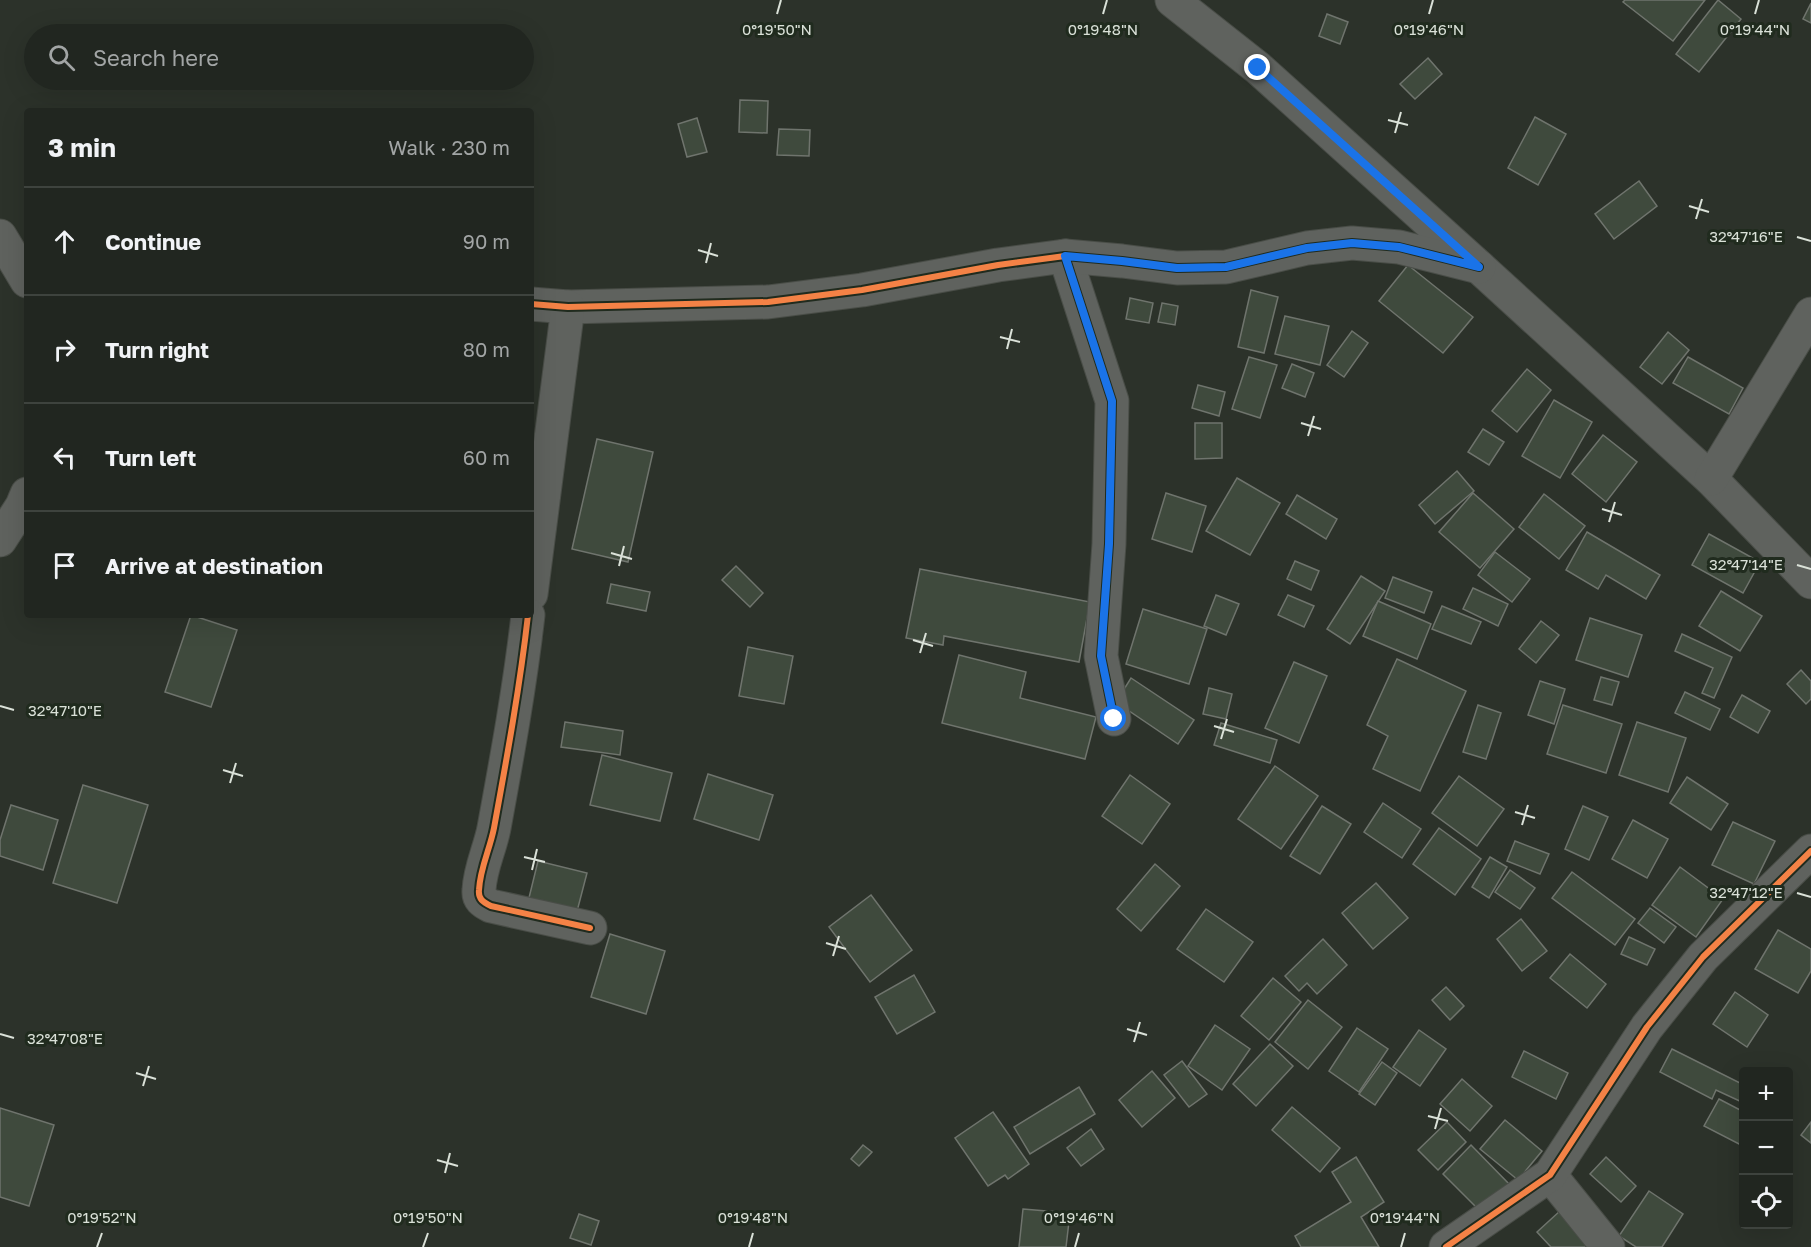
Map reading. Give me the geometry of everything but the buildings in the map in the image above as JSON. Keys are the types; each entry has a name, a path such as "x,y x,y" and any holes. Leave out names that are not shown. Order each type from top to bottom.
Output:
{"street":[{"path":"1172,0 1258,68 1711,478 1811,582"},
{"path":"0,236 24,276"},
{"path":"534,304 568,307 768,302 862,290 998,265 1065,256 1177,268 1226,267 1307,248 1352,243 1399,247 1479,267"},
{"path":"1065,256 1112,401 1109,544 1101,656 1114,719"},
{"path":"534,571 568,307"},
{"path":"1711,478 1811,314"},
{"path":"0,540 24,499"},
{"path":"528,618 520,685 494,832 480,879 479,897 491,906 590,928"},
{"path":"1446,1247 1550,1175 1647,1027 1703,957 1811,851"},
{"path":"1550,1175 1608,1247"}],"cycle path":[{"path":"534,304 568,307 768,302 862,290 998,265 1065,256 1177,268 1226,267 1307,248 1352,243 1399,247 1479,267"},
{"path":"1065,256 1112,401 1109,544 1101,656 1114,719"},
{"path":"528,618 508,748 494,828 481,874 479,896 483,902 491,906 590,928"},
{"path":"1446,1247 1550,1175 1647,1027 1703,957 1811,851"}],"route":[{"path":"1114,719 1101,656 1109,544 1112,401 1065,256 1177,268 1226,267 1307,248 1352,243 1399,247 1479,267 1258,68"}]}
